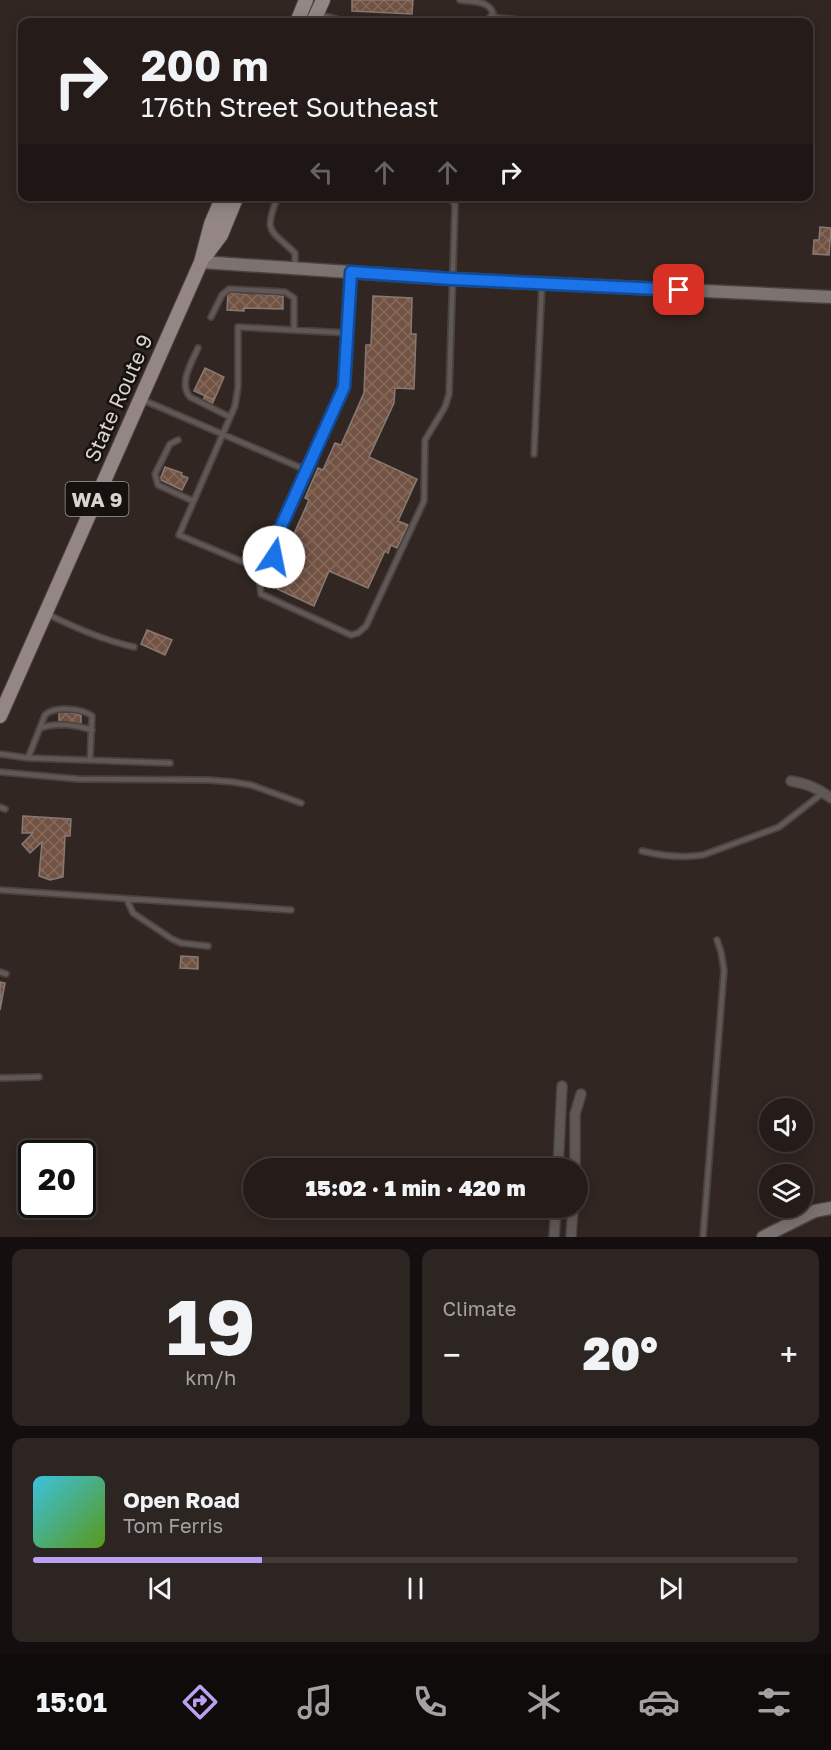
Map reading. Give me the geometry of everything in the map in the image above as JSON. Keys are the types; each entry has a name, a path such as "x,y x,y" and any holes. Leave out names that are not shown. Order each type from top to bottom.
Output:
{"main road":[{"path":"299,18 306,0"},
{"path":"315,18 323,0"},
{"name":"State Route 9","path":"0,716 201,262 211,224 221,201"},
{"name":"State Route 9","path":"201,262 221,235 235,201"}],"street":[{"path":"201,262 452,279 831,297"},
{"path":"791,781 808,784 827,795"},
{"path":"558,1158 562,1086"},
{"path":"574,1158 575,1114 581,1094"},
{"path":"763,1237 815,1211 831,1208"},
{"path":"554,1237 555,1218"},
{"path":"571,1237 572,1218"}],"lane":[{"path":"460,0 486,4 493,13 492,17 502,18"},
{"path":"276,201 270,216 269,227 274,236 295,254 295,268"},
{"path":"351,272 344,387 274,542 274,557 261,585 261,594 351,635 358,633 366,626 424,501 425,440 445,407 449,394 455,205 452,201"},
{"path":"534,454 542,284"},
{"path":"211,317 222,295 229,289 285,292 294,298 294,330"},
{"path":"267,572 179,535 238,397 238,327 348,333"},
{"path":"198,348 186,376 186,392 230,417"},
{"path":"140,399 306,470"},
{"path":"178,440 170,444 155,474 155,479 158,484 193,501"},
{"path":"46,614 80,630 134,647"},
{"path":"28,759 45,715 49,711 57,710 86,711 92,716 90,760"},
{"path":"41,728 48,725 82,727 92,730"},
{"path":"0,754 28,759 170,763"},
{"path":"0,772 78,779 233,782 251,785 301,803"},
{"path":"642,851 670,856 704,855 779,827 827,795"},
{"path":"0,890 291,910"},
{"path":"128,900 133,913 172,939 181,944 208,946"},
{"path":"703,1237 724,970 717,940"},
{"path":"0,1078 39,1077"}],"building":[{"path":"352,0 413,0 412,14 352,11"},
{"path":"820,227 831,228 829,255 813,254 814,240 819,240"},
{"path":"245,291 283,296 283,309 227,310 228,293 245,294"},
{"path":"373,296 412,298 411,334 416,334 414,389 395,388 394,403 369,457 417,479 398,521 408,525 397,548 391,545 388,553 385,551 368,588 329,571 314,606 277,589 292,557 285,554 309,500 305,498 318,468 323,470 335,443 341,445 364,393 366,345 371,345"},
{"path":"205,368 224,377 214,400 194,391"},
{"path":"205,396 214,400 210,409 201,405"},
{"path":"165,467 182,473 181,475 188,478 182,490 161,480"},
{"path":"147,630 172,640 165,655 141,644"},
{"path":"59,713 81,715 81,723 59,722"},
{"path":"23,816 71,819 70,836 65,836 63,877 50,880 39,876 42,842 30,853 22,844 33,833 22,833"},
{"path":"181,956 198,957 198,969 180,968"},
{"path":"0,982 5,983 0,1010"}],"route":[{"path":"274,557 274,542 344,387 351,272 679,290"}]}
